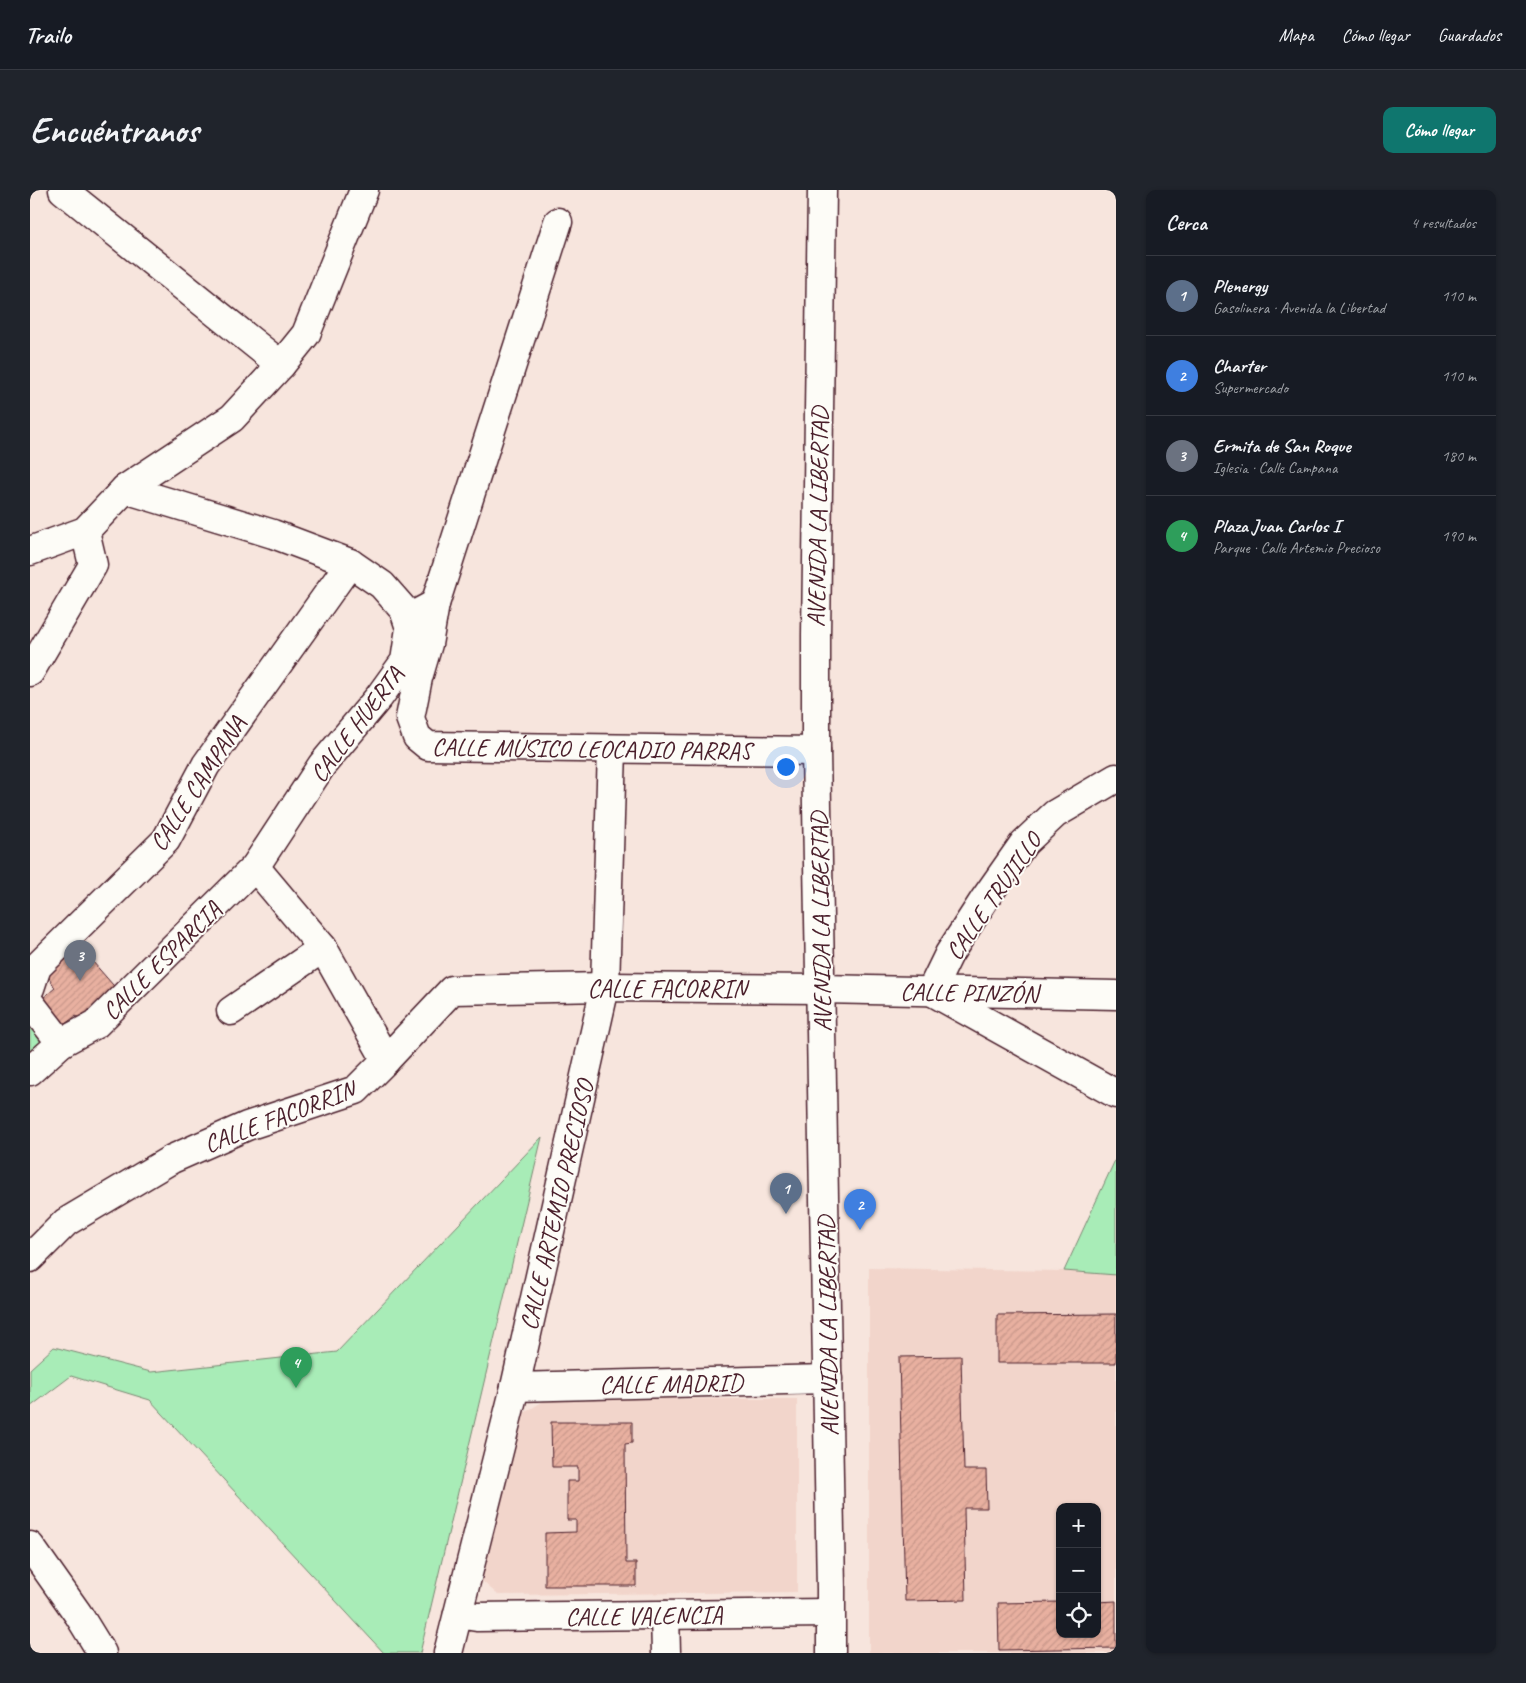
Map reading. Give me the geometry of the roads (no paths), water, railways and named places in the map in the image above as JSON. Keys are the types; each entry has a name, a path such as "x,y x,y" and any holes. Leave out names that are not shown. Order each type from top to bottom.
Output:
{"street":[{"path":"63,190 281,365"},
{"path":"30,551 85,531 125,489 232,418 281,365 306,334 364,190"},
{"name":"AVENIDA LA LIBERTAD","path":"822,190 816,751 828,1379 831,1653"},
{"name":"CALLE MÚSICO LEOCADIO PARRAS","path":"558,222 435,604 428,644 418,678 410,718 416,736 428,746 816,751"},
{"path":"125,489 273,534 350,563 382,585 404,610 407,618 435,604"},
{"path":"30,672 92,565 85,531"},
{"name":"CALLE CAMPANA","path":"30,988 37,967 166,840 206,765 350,563"},
{"name":"CALLE HUERTA","path":"255,867 322,765 379,697 405,660 410,628 407,618"},
{"name":"CALLE ARTEMIO PRECIOSO","path":"448,1653 514,1387 605,987 612,749"},
{"name":"CALLE TRUJILLO","path":"931,991 949,954 984,900 1024,844 1055,814 1116,778"},
{"path":"255,867 322,948 386,1060"},
{"name":"CALLE ESPARCIA","path":"30,1071 61,1043 96,1024 255,867"},
{"path":"231,1011 322,948"},
{"name":"CALLE FACORRIN","path":"30,1258 66,1222 172,1159 247,1126 356,1090 452,990 605,987 821,989"},
{"name":"CALLE PINZÓN","path":"821,989 1116,995"},
{"path":"931,991 1116,1094"},
{"path":"30,1003 61,1043"},
{"name":"CALLE MADRID","path":"514,1387 828,1379"},
{"path":"30,1546 78,1614 102,1653"},
{"name":"CALLE VALENCIA","path":"458,1614 477,1617 830,1613"},
{"path":"666,1615 666,1653"}],"place":[{"name":"Ermita de San Roque","path":"80,981"},
{"name":"Plenergy","path":"786,1214"},
{"name":"Charter","path":"860,1230"},
{"name":"Plaza Juan Carlos I","path":"296,1388"}]}
